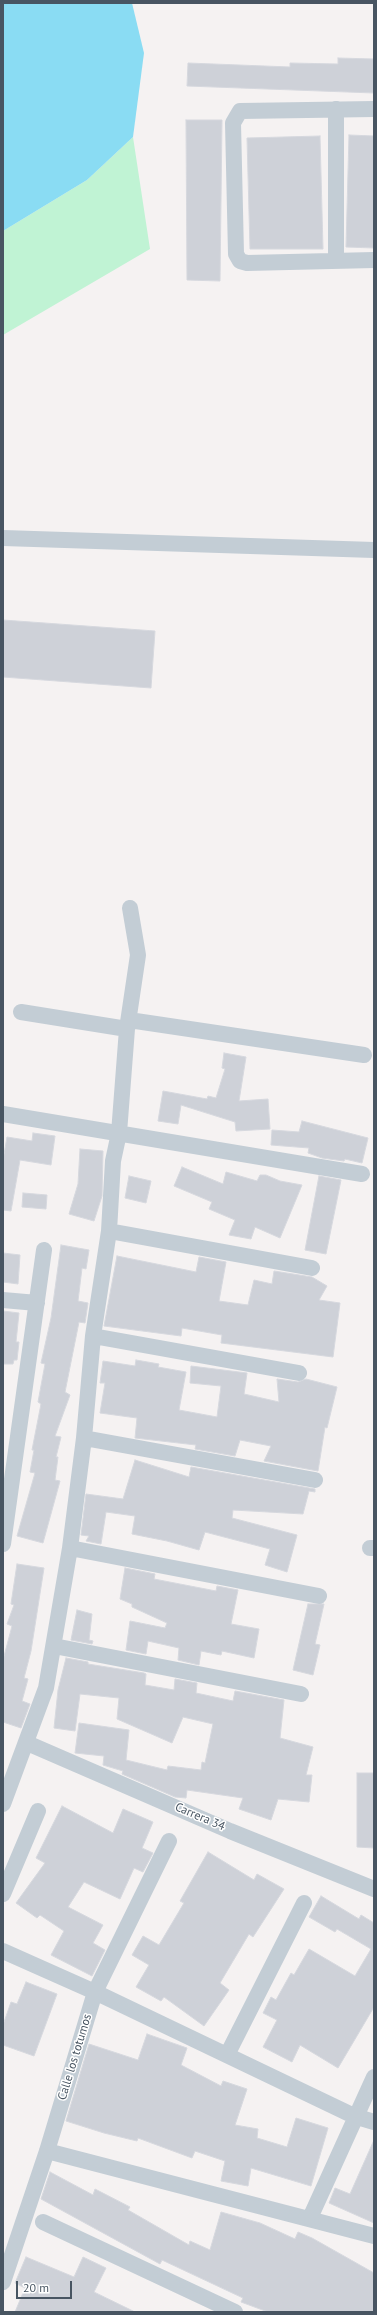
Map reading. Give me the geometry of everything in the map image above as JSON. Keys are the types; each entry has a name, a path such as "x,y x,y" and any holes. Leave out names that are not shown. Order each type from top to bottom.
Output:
{"street":[{"path":"336,109 336,261"},
{"path":"374,109 240,111 233,123 236,254 240,260 247,263 374,260"},
{"path":"3,538 374,550"},
{"path":"3,1804 27,1743 46,1688 70,1548 84,1438 93,1336 109,1231 114,1161 119,1133 128,1025 138,955 130,908"},
{"path":"21,1012 364,1055"},
{"path":"3,1114 362,1174"},
{"path":"109,1231 312,1268"},
{"path":"3,1544 44,1250"},
{"path":"3,1300 37,1302"},
{"path":"93,1336 299,1373"},
{"path":"84,1438 315,1480"},
{"path":"70,1548 319,1596"},
{"path":"54,1646 301,1694"},
{"name":"Carrera 34","path":"27,1743 230,1831 374,1889"},
{"path":"3,1894 38,1811"},
{"name":"Calle los totumos","path":"3,2282 47,2151 95,1992 169,1841"},
{"path":"227,2055 304,1903"},
{"path":"3,1951 95,1992 354,2116 374,2122"},
{"path":"310,2218 354,2116 374,2077"},
{"path":"47,2151 310,2218 374,2236"},
{"path":"43,2222 236,2312"}],"green space":[{"path":"133,137 150,249 3,335 3,231 87,180"}],"water":[{"path":"3,3 132,3 144,53 133,137 87,180 3,231"}],"building":[{"path":"338,58 374,59 374,93 187,86 188,63 290,67 290,63 338,64"},
{"path":"186,120 222,120 220,281 187,280"},
{"path":"349,135 374,136 374,248 346,247"},
{"path":"320,136 323,249 250,249 247,138"},
{"path":"3,620 155,631 151,688 3,677"},
{"path":"224,1053 246,1057 239,1101 268,1099 270,1129 236,1131 235,1122 181,1105 178,1124 158,1121 163,1091 207,1099 208,1096 216,1098 225,1069 222,1068"},
{"path":"302,1121 368,1138 362,1163 345,1159 344,1161 322,1158 308,1153 309,1148 271,1145 272,1130 299,1132"},
{"path":"33,1133 55,1136 51,1165 20,1160 11,1211 3,1210 3,1160 7,1137 32,1141"},
{"path":"80,1149 103,1151 102,1196 94,1221 69,1214 78,1184"},
{"path":"182,1167 223,1184 226,1172 257,1181 260,1175 266,1175 280,1181 302,1185 280,1238 255,1227 251,1239 229,1235 235,1220 209,1209 212,1202 174,1186"},
{"path":"129,1176 151,1181 146,1203 125,1198"},
{"path":"319,1176 341,1180 326,1254 305,1250"},
{"path":"23,1193 47,1195 46,1209 22,1207"},
{"path":"61,1245 89,1250 86,1269 82,1268 78,1301 88,1303 85,1323 79,1322 65,1392 70,1395 55,1436 61,1437 56,1457 58,1457 55,1480 60,1481 43,1543 17,1536 35,1473 30,1472 34,1450 32,1450 41,1404 38,1402 45,1364 41,1363 51,1318"},
{"path":"3,1253 20,1255 18,1284 3,1282"},
{"path":"117,1256 196,1272 199,1257 226,1262 219,1301 248,1305 254,1280 272,1284 274,1271 312,1277 327,1286 319,1300 340,1303 333,1357 221,1343 222,1335 182,1328 181,1336 104,1326"},
{"path":"3,1311 19,1313 16,1342 19,1342 17,1360 14,1360 13,1364 3,1364"},
{"path":"136,1360 159,1364 158,1367 186,1372 179,1410 217,1417 221,1386 190,1383 191,1366 247,1373 244,1394 279,1402 277,1379 298,1382 306,1379 337,1387 327,1428 325,1427 318,1471 264,1461 271,1446 240,1440 235,1456 195,1449 196,1445 135,1438 137,1418 100,1413 105,1383 100,1383 103,1361 135,1366"},
{"path":"135,1460 189,1477 191,1467 315,1489 315,1492 309,1491 303,1514 233,1510 232,1518 297,1535 287,1572 265,1565 270,1549 205,1532 199,1550 167,1541 132,1534 135,1516 106,1512 101,1544 86,1541 89,1536 81,1535 86,1494 123,1499"},
{"path":"17,1564 44,1568 31,1651 24,1678 28,1679 22,1701 30,1704 21,1728 3,1722 3,1660 12,1626 7,1624 14,1605 11,1604"},
{"path":"125,1568 155,1574 154,1579 216,1591 217,1586 238,1590 231,1624 259,1629 254,1658 222,1651 221,1655 201,1651 199,1665 178,1660 179,1648 148,1641 146,1654 126,1650 130,1621 165,1628 167,1623 132,1607 132,1604 120,1599"},
{"path":"308,1604 324,1604 315,1644 320,1645 313,1675 293,1670"},
{"path":"77,1610 92,1614 89,1640 93,1641 92,1644 71,1640"},
{"path":"66,1658 88,1662 88,1664 144,1673 146,1674 145,1685 174,1690 175,1679 197,1683 196,1693 233,1701 235,1691 284,1700 280,1738 313,1747 306,1775 312,1775 309,1802 278,1799 271,1820 239,1809 243,1798 187,1790 186,1798 175,1797 122,1774 123,1771 103,1765 104,1756 75,1753 79,1723 129,1730 126,1760 167,1770 168,1766 201,1770 202,1762 205,1763 213,1724 183,1717 172,1743 117,1719 119,1698 80,1694 75,1731 54,1728 58,1690"},
{"path":"357,1773 374,1773 374,1848 357,1847"},
{"path":"62,1806 113,1833 123,1809 153,1822 142,1848 153,1853 143,1872 134,1868 120,1899 84,1882 68,1907 103,1925 93,1943 105,1950 92,1976 51,1955 64,1931 40,1915 37,1918 16,1903 45,1863 36,1858"},
{"path":"208,1852 254,1880 257,1874 284,1889 253,1937 249,1934 220,1983 229,1990 204,2026 164,1997 161,2001 136,1987 149,1965 132,1955 143,1936 159,1945 184,1903 180,1901"},
{"path":"321,1896 359,1919 361,1915 374,1923 374,2007 338,2068 300,2045 292,2062 263,2047 277,2020 263,2013 271,1997 276,2000 291,1973 294,1975 309,1949 355,1976 371,1949 337,1929 335,1932 309,1917"},
{"path":"26,1982 57,1994 34,2056 3,2045 3,2025 11,2002 17,2004"},
{"path":"147,2034 187,2048 181,2065 221,2086 223,2081 247,2089 235,2125 258,2129 257,2138 287,2147 296,2118 328,2128 311,2186 251,2168 248,2186 221,2181 225,2161 195,2151 192,2158 138,2138 137,2141 104,2133 66,2121 89,2044 138,2060"},
{"path":"374,2140 374,2223 329,2203 335,2188 350,2194"},
{"path":"50,2172 93,2195 95,2189 130,2207 128,2210 189,2245 190,2241 210,2250 221,2212 260,2223 295,2239 298,2232 312,2238 374,2273 374,2312 268,2312 241,2302 243,2298 162,2260 160,2264 41,2199"},
{"path":"26,2257 74,2277 83,2257 106,2268 94,2292 135,2312 15,2312 25,2288 15,2283"}]}
